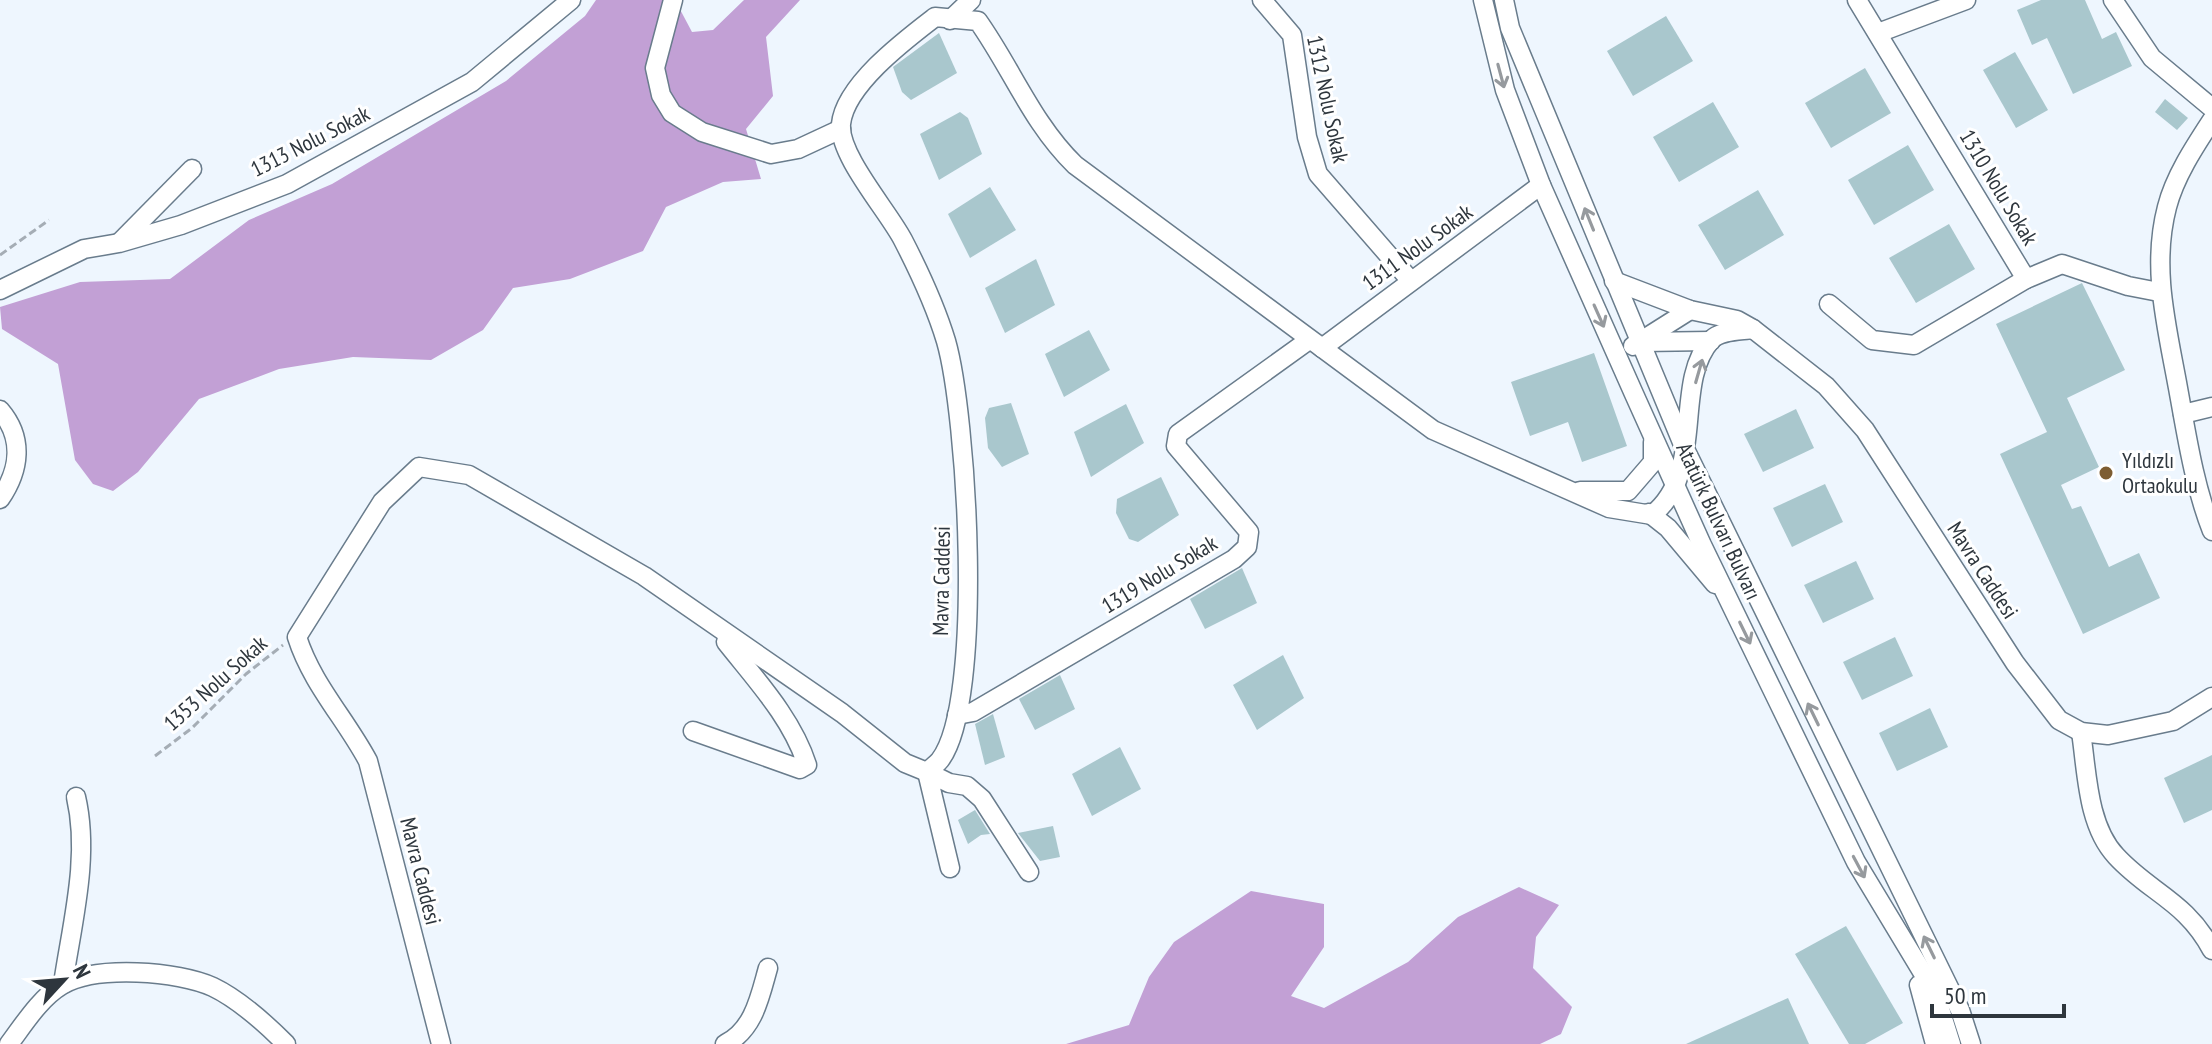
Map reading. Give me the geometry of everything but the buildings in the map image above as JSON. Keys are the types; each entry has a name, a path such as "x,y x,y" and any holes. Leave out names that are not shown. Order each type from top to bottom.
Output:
{"street":[{"name":"1313 Nolu Sokak","path":"0,290 84,249 119,243 181,225 287,184 472,82 571,0"},
{"path":"673,0 655,68 661,95 672,113 702,132 771,154 798,149 841,129 843,108 890,52 935,17 978,21 1009,65 1030,111 1052,142 1075,165 1433,430 1609,508 1652,515 1678,486 1695,384 1711,341"},
{"path":"950,20 971,0"},
{"name":"1312 Nolu Sokak","path":"1262,0 1292,35 1307,137 1318,174 1411,281"},
{"name":"Atatürk Bulvarı Bulvarı","path":"1483,0 1505,90 1541,185 1616,355 1726,595 1856,862 1935,993 1951,1044"},
{"name":"Atatürk Bulvarı Bulvarı","path":"1504,0 1510,28 1684,447 1960,1010 1971,1044"},
{"name":"1310 Nolu Sokak","path":"1857,0 2026,279 2062,264 2128,286 2159,292"},
{"path":"1878,33 1966,0"},
{"path":"2113,0 2152,58 2212,108"},
{"path":"2212,120 2185,165 2167,206 2159,292 2195,480 2212,531"},
{"name":"Mavra Caddesi","path":"841,129 846,148 903,240 946,340 962,425 970,580 957,715 941,759 927,772"},
{"path":"119,243 192,169"},
{"name":"1311 Nolu Sokak","path":"1315,344 1411,281 1541,185"},
{"path":"1829,304 1872,340 1914,345 2026,279"},
{"name":"Mavra Caddesi","path":"1614,281 1690,310 1726,317 1753,329 1826,386 1865,430 2042,702 2059,720 2081,732"},
{"path":"1616,355 1690,310"},
{"path":"1641,342 1711,341 1727,333 1753,329"},
{"name":"1319 Nolu Sokak","path":"957,715 986,704 1234,559 1247,547 1249,532 1176,446 1178,434 1315,344"},
{"path":"2183,414 2212,407"},
{"path":"0,410 10,423 18,463 0,499"},
{"path":"1570,490 1628,491 1653,462 1653,437"},
{"path":"297,637 382,502 419,467 469,475 644,576 842,713 905,763 949,783 967,786 982,799 1029,872"},
{"path":"1649,513 1668,528 1698,567 1726,595"},
{"path":"693,731 800,769 807,765 801,744 779,709 714,627"},
{"name":"Mavra Caddesi","path":"297,637 316,683 351,731 368,761 441,1044"},
{"path":"2212,697 2173,721 2108,735 2081,732 2099,829 2115,855 2183,908 2212,950"},
{"path":"927,772 950,868"},
{"path":"63,984 81,863 83,826 76,797"},
{"path":"725,1044 741,1033 755,1012 768,968"},
{"path":"1923,972 1918,980 1935,1044"},
{"path":"9,1044 41,1004 63,984 97,974 185,977 215,988 286,1044"}],"path":[{"path":"0,255 49,220"},
{"name":"1353 Nolu Sokak","path":"155,756 192,728 271,651 297,637"}],"shaded area":[{"path":"596,0 675,0 692,32 713,30 744,0 800,0 766,37 773,96 746,129 761,179 723,182 666,207 643,251 570,279 513,288 483,330 431,360 353,357 279,369 199,399 138,472 113,491 93,484 75,460 58,364 2,329 0,307 80,282 170,279 249,220 332,184 506,81 585,16"},
{"path":"1519,887 1559,905 1536,937 1533,968 1572,1007 1561,1034 1540,1044 1066,1044 1129,1025 1149,977 1174,942 1251,891 1324,904 1324,947 1291,996 1324,1008 1408,962 1458,917"}],"place":[{"name":"Yıldızlı Ortaokulu","path":"2106,473"}]}
